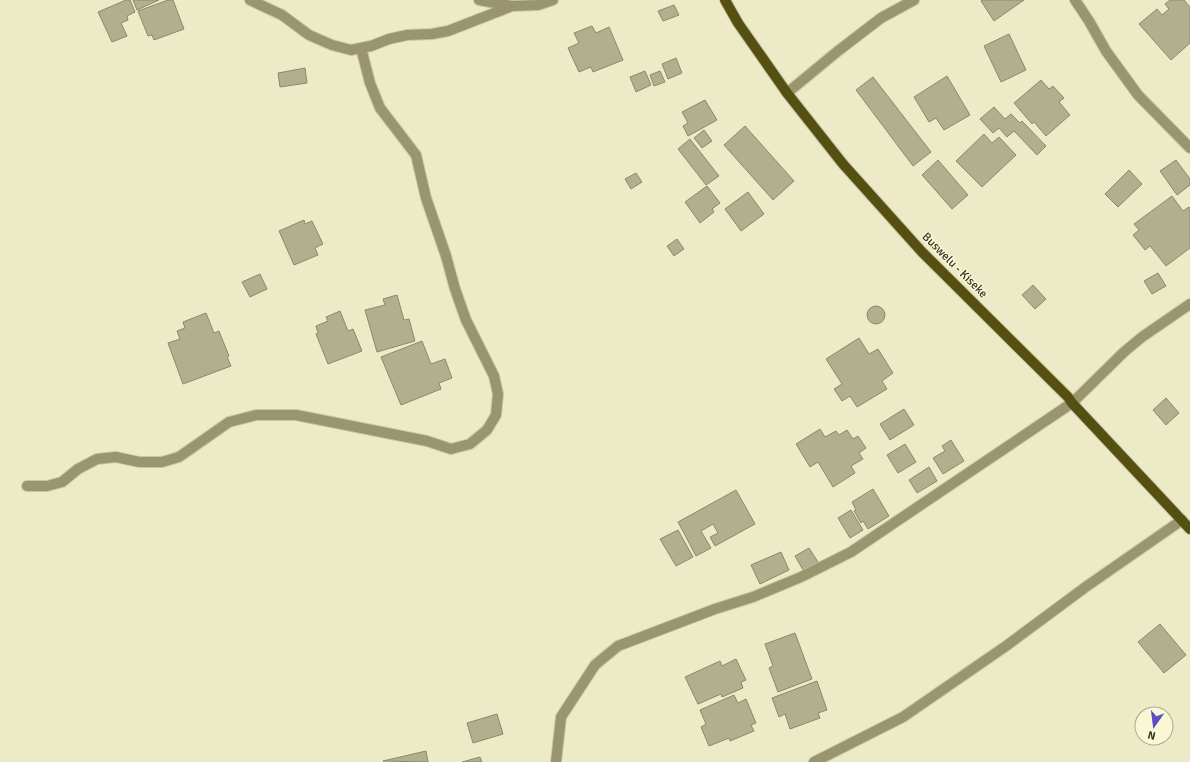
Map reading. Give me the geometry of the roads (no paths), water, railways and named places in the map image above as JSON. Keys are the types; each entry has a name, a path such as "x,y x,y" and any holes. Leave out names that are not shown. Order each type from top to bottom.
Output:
{"main road":[{"name":"Buswelu - Kiseke","path":"725,0 738,23 787,93 843,164 922,252 1068,398 1190,529"}],"street":[{"path":"250,0 282,15 309,35 332,45 351,50 407,35 432,34 448,31 512,6"},
{"path":"479,0 512,6 538,5 553,0"},
{"path":"787,93 881,18 914,0"},
{"path":"1075,0 1106,51 1138,95 1190,148"},
{"path":"28,486 47,486 62,482 78,468 97,459 116,457 139,462 162,462 179,457 229,422 256,415 296,415 427,441 451,449 470,444 487,430 496,415 498,394 494,376 466,320 454,289 446,256 426,198 416,155 380,108 370,82 361,48"},
{"path":"556,762 561,718 595,665 618,646 715,608 753,597 801,578 850,552 1072,403 1124,352 1142,337 1190,304"},
{"path":"814,762 903,717 1006,646 1087,586 1182,520"}]}
